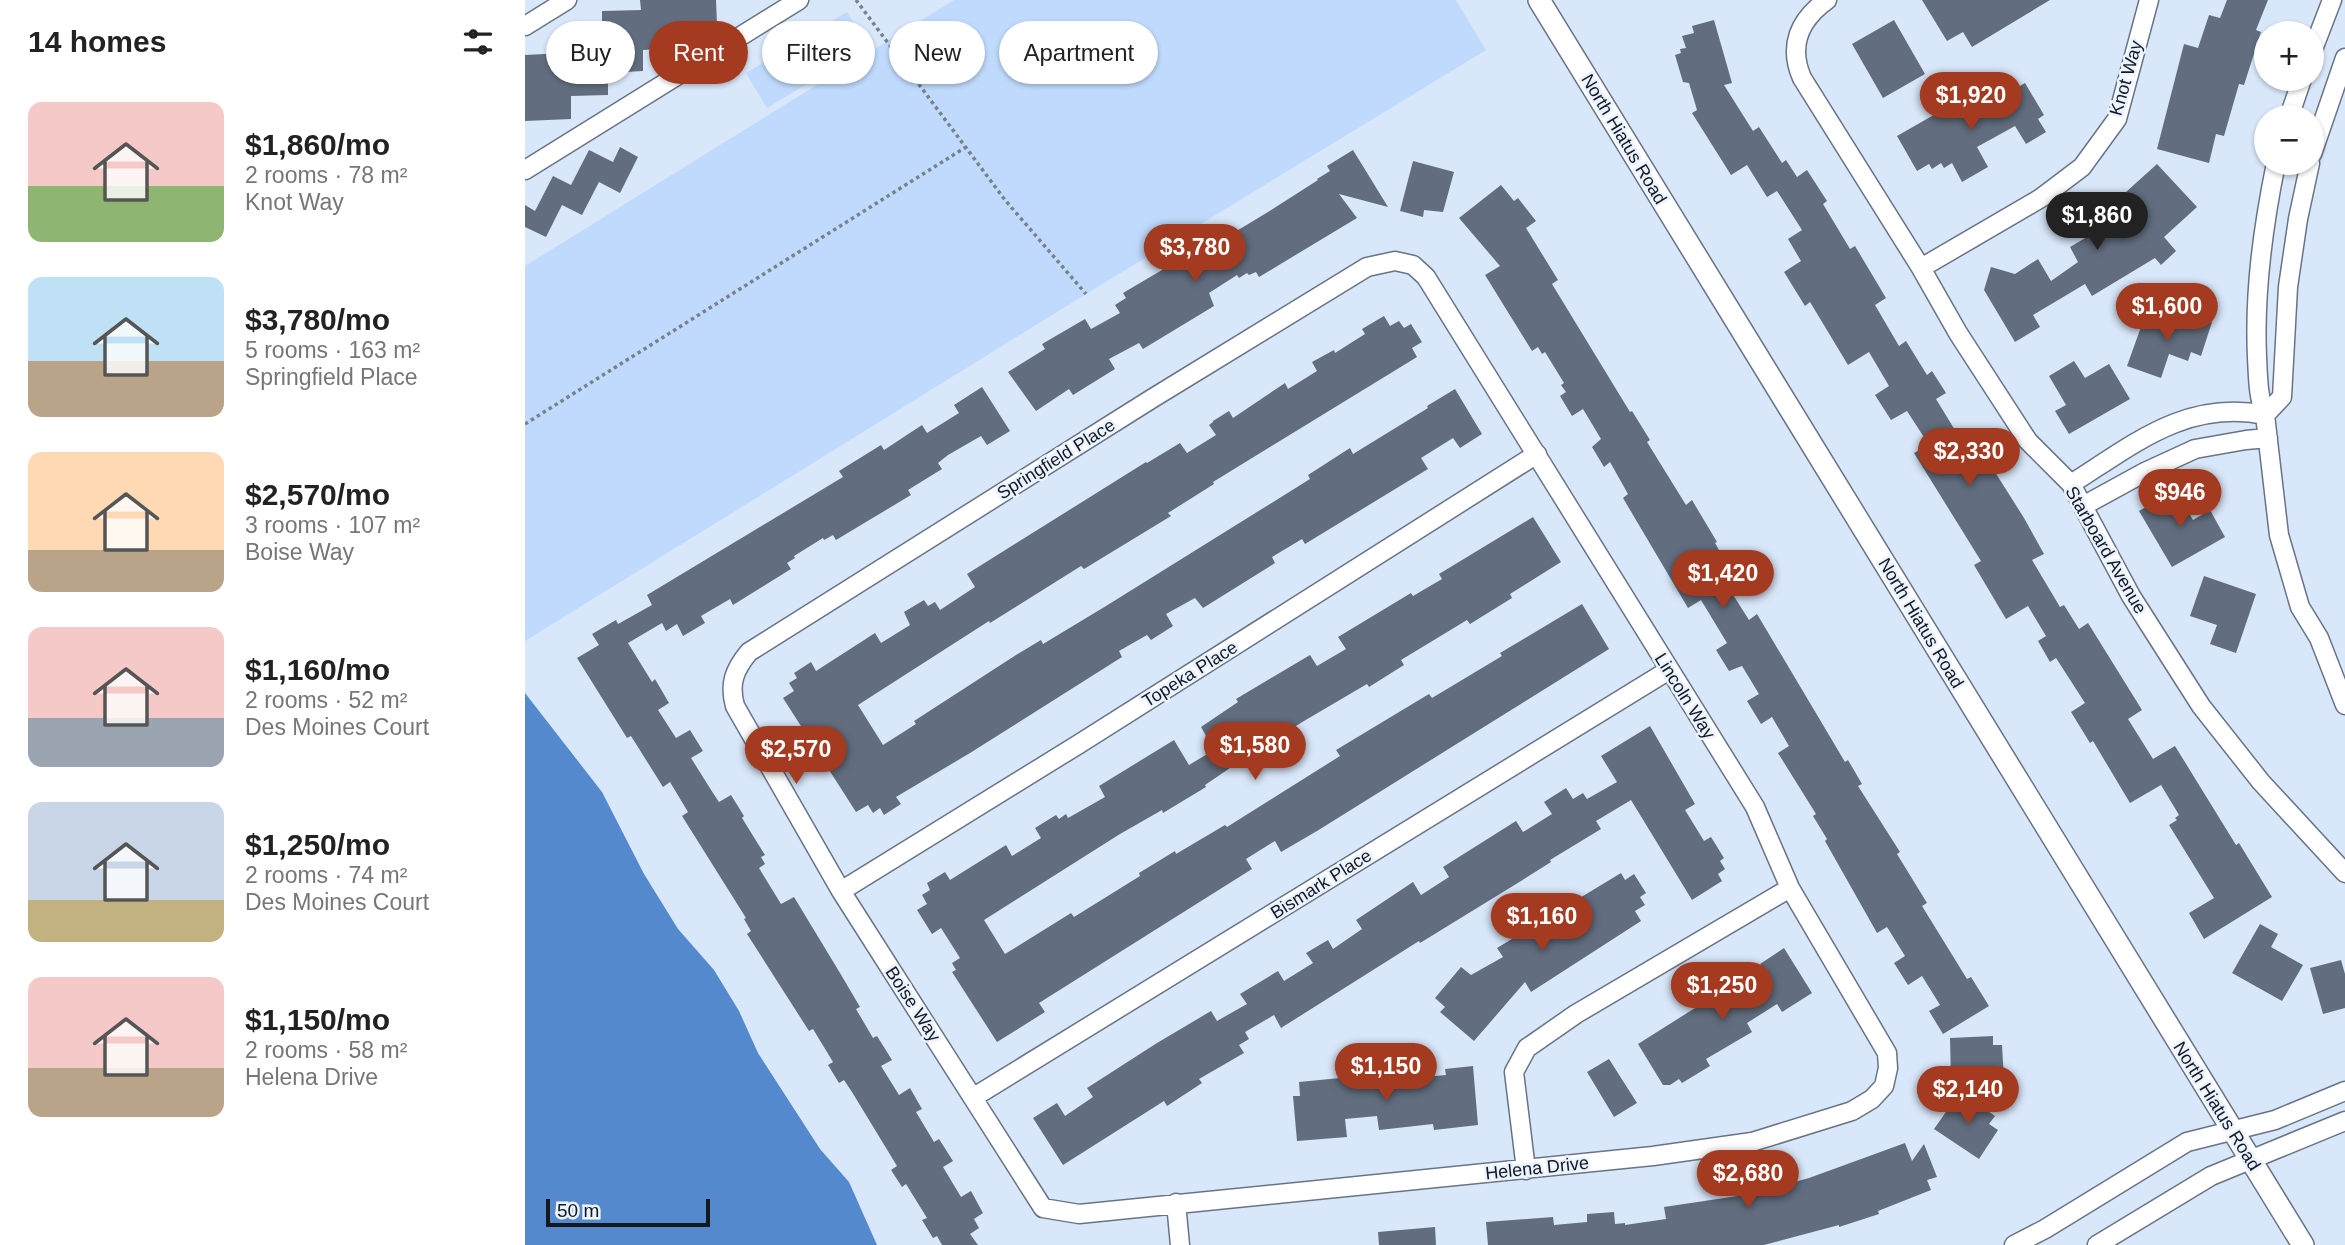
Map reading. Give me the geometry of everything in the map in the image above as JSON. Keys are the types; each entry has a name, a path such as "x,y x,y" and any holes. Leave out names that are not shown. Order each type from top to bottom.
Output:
{"street":[{"path":"525,26 567,0"},
{"path":"525,170 800,0"},
{"name":"North Hiatus Road","path":"1539,0 2303,1245"},
{"name":"Starboard Avenue","path":"1827,0 1815,9 1801,30 1795,52 1796,65 1802,78 1921,268 1958,333 2028,441 2071,484 2131,596 2201,706 2261,782 2345,873"},
{"name":"Knot Way","path":"1921,268 2041,198 2083,167 2117,119 2149,0"},
{"path":"2324,21 2332,0"},
{"path":"2324,119 2345,58"},
{"path":"2273,175 2264,219 2258,272 2256,339 2259,399 2265,415 2279,535 2300,607 2319,638 2345,705"},
{"path":"2265,415 2282,397 2288,287 2307,175"},
{"name":"Lincoln Way","path":"1395,261 1413,265 1426,277 1755,807 1790,888 1887,1053 1888,1068 1884,1086"},
{"name":"Springfield Place","path":"733,678 739,664 749,652 1367,267 1395,261"},
{"path":"2071,484 2162,426 2196,415 2245,411 2265,415"},
{"path":"2083,506 2145,472 2195,449 2267,438"},
{"name":"Topeka Place","path":"841,891 1537,454"},
{"name":"Bismark Place","path":"974,1097 1669,670"},
{"name":"Boise Way","path":"733,678 731,691 734,706 841,891 1043,1208 1079,1214 1176,1203"},
{"path":"1525,1170 1514,1072 1527,1048 1576,1014 1790,888"},
{"name":"Helena Drive","path":"1176,1203 1525,1170 1752,1142 1852,1111 1872,1099 1884,1086"},
{"path":"2014,1245 2045,1229 2187,1142 2275,1120 2345,1091"},
{"path":"2097,1245 2211,1176 2345,1121"},
{"path":"1176,1203 1180,1245"}],"path":[{"path":"856,0 1005,200 1086,294"},
{"path":"525,424 966,147"}],"shaded area":[{"path":"954,0 1456,0 1486,50 525,641 525,266 819,84 875,84 875,49 889,40 889,84 985,84 985,21 920,21"},
{"path":"847,12 852,21 832,21"},
{"path":"762,63 762,84 807,84 767,108 748,76 748,72"}],"water":[{"path":"525,693 602,792 644,874 678,929 714,970 739,1011 758,1053 820,1149 849,1182 877,1245 525,1245"}],"building":[{"path":"640,0 716,0 717,21 649,21 649,50 643,50 643,71 635,71 635,21 602,21 602,11 641,10"},
{"path":"1922,0 2050,0 1972,47 1963,32 1947,41"},
{"path":"2227,0 2268,0 2260,21 2254,21 2254,54 2244,85 2239,84 2224,136 2216,134 2209,163 2157,149 2184,44 2198,48 2209,15 2220,18"},
{"path":"1714,20 1732,83 1724,85 1753,131 1759,127 1782,163 1786,160 1797,177 1807,170 1827,201 1823,204 1850,249 1855,246 1886,298 1875,305 1899,346 1906,341 1927,375 1932,371 1946,393 1936,399 1961,440 1971,434 2024,518 2044,554 2032,560 2060,607 2064,605 2079,629 2088,623 2142,710 2128,719 2153,759 2175,746 2236,845 2239,843 2272,897 2204,939 2189,913 2214,898 2169,825 2177,820 2175,818 2179,815 2161,785 2130,803 2093,741 2090,743 2071,712 2085,703 2056,658 2050,662 2038,641 2046,636 2028,606 2006,619 1974,565 1981,561 1914,453 1929,445 1907,411 1891,420 1875,395 1889,386 1869,352 1848,365 1810,302 1805,306 1784,272 1801,261 1788,239 1802,230 1777,191 1767,197 1747,165 1731,175 1692,113 1697,110 1689,83 1683,82 1675,55 1681,53 1680,49 1686,48 1682,36 1694,33 1692,26"},
{"path":"1894,20 1925,74 1883,98 1852,44"},
{"path":"546,54 546,84 608,84 608,95 571,96 571,119 525,121 525,55"},
{"path":"2025,83 2044,115 2038,119 2046,132 2026,144 2015,126 1977,147 1988,167 1962,182 1952,163 1944,168 1941,163 1932,169 1929,164 1917,171 1897,136 1953,104 1956,110 1979,96 1985,106"},
{"path":"620,147 638,157 620,193 599,182 582,215 562,205 546,237 525,227 525,205 535,211 553,176 571,185 589,150 613,162"},
{"path":"1353,150 1388,207 1339,194 1357,218 1259,277 1256,272 1239,278 1237,275 1209,293 1214,306 1143,349 1139,343 1109,359 1115,369 1073,395 1069,389 1036,411 1008,372 1045,349 1042,344 1085,319 1091,329 1120,313 1115,305 1126,298 1123,293 1179,260 1182,264 1268,212 1318,180 1330,171 1327,166"},
{"path":"1413,161 1454,172 1443,212 1424,210 1423,217 1400,211"},
{"path":"2157,164 2197,207 2164,237 2176,251 2161,265 2155,258 2092,296 2085,284 2033,315 2040,327 2015,342 1984,290 1991,267 2015,274 2038,259 2051,281 2078,262 2070,247 2087,237 2080,226 2105,211"},
{"path":"1501,185 1514,201 1518,198 1536,221 1526,228 1558,280 1552,284 1650,440 1647,442 1686,505 1692,500 1739,585 1730,590 1749,620 1757,614 1845,762 1848,760 1862,784 1858,786 1900,852 1897,854 1927,903 1922,906 1967,979 1971,977 1989,1006 1943,1034 1929,1011 1940,1005 1922,976 1908,985 1894,963 1905,956 1887,927 1877,933 1825,841 1827,839 1813,816 1816,814 1778,753 1789,746 1772,717 1761,724 1747,701 1759,694 1742,666 1729,671 1716,650 1727,643 1701,600 1688,608 1623,498 1628,494 1610,462 1604,467 1592,447 1601,439 1583,409 1572,416 1560,396 1566,392 1561,385 1564,383 1545,352 1542,354 1538,347 1532,351 1485,275 1500,266 1459,218"},
{"path":"2146,313 2191,328 2195,317 2212,322 2201,356 2191,352 2188,361 2169,354 2161,378 2127,366"},
{"path":"1384,316 1390,326 1399,321 1404,328 1411,324 1422,342 1412,348 1417,357 1213,482 1214,484 1168,513 1171,516 1084,569 1081,566 990,623 989,621 858,705 883,745 916,724 914,721 1016,655 1041,640 1043,644 1106,606 1310,479 1308,475 1350,448 1353,454 1455,389 1482,434 1460,448 1453,438 1421,458 1428,469 1305,544 1302,539 1272,557 1275,563 1203,608 1195,598 1166,614 1173,626 1151,640 1147,635 1119,651 1122,657 896,797 901,804 884,815 880,808 873,813 868,805 856,812 783,698 794,691 789,683 797,678 794,673 811,662 816,671 875,633 881,643 910,625 904,612 924,600 928,606 935,602 940,610 975,587 967,574 1180,443 1187,453 1216,435 1209,425 1213,421 1229,411 1233,418 1285,383 1288,389 1317,371 1312,362 1334,350 1335,353 1365,334 1362,329"},
{"path":"2074,361 2085,378 2109,364 2130,399 2069,434 2055,411 2066,405 2049,376"},
{"path":"982,387 1010,431 987,445 981,436 948,455 938,463 942,469 908,490 911,495 836,540 833,535 824,540 823,538 794,556 795,558 787,563 791,569 733,605 730,599 701,616 705,623 683,636 677,624 666,631 662,623 628,643 652,682 655,679 669,703 658,710 676,738 690,730 703,751 691,758 719,802 731,795 744,816 742,818 765,855 761,857 765,864 759,868 781,904 794,897 840,973 860,1007 856,1009 873,1038 877,1036 892,1060 881,1066 899,1095 910,1088 922,1109 916,1112 934,1142 939,1139 953,1161 943,1167 961,1197 971,1191 983,1213 974,1219 979,1228 970,1234 978,1245 942,1245 937,1236 933,1238 922,1220 927,1218 906,1184 902,1187 891,1170 897,1166 852,1092 844,1080 839,1083 828,1065 833,1062 813,1029 809,1031 747,934 751,931 744,919 746,918 682,816 688,812 670,782 663,787 631,736 627,738 577,658 599,645 592,634 616,620 618,624 652,605 647,595 843,477 839,471 881,445 884,450 922,425 927,433 959,413 954,405"},
{"path":"2175,490 2193,520 2210,510 2225,537 2172,567 2139,511"},
{"path":"1533,517 1561,562 1510,594 1512,598 1470,624 1467,620 1401,660 1404,665 1369,687 1367,684 1304,721 1252,753 1205,785 1206,787 1163,813 1162,810 1120,834 984,920 1005,954 1071,913 1074,917 1175,851 1176,854 1225,825 1227,827 1340,756 1336,750 1429,694 1432,698 1582,604 1609,649 1281,852 1275,841 1246,859 1252,869 1039,1003 1045,1012 997,1042 952,972 956,970 952,963 960,958 941,928 932,934 917,910 927,904 922,895 930,890 927,883 945,872 950,880 1006,845 1012,856 1041,838 1035,828 1056,815 1059,819 1066,814 1068,818 1105,797 1099,786 1174,740 1189,765 1214,750 1201,727 1238,702 1236,699 1310,655 1317,666 1346,649 1338,637 1411,593 1413,596 1442,579 1439,574"},
{"path":"2204,576 2256,594 2236,653 2210,644 2217,625 2190,616"},
{"path":"1650,726 1695,804 1685,810 1704,841 1711,837 1724,858 1720,861 1725,869 1718,874 1722,881 1692,900 1631,800 1596,821 1601,829 1550,860 1551,862 1281,1028 1274,1015 1245,1032 1249,1039 1239,1045 1244,1053 1199,1079 1202,1083 1167,1106 1164,1101 1063,1165 1033,1118 1057,1103 1065,1116 1093,1097 1087,1088 1157,1043 1211,1011 1217,1021 1247,1004 1240,994 1278,971 1284,981 1313,963 1306,953 1328,940 1333,949 1362,929 1356,920 1413,882 1421,895 1449,877 1443,867 1516,821 1523,832 1552,814 1544,802 1566,788 1573,799 1583,793 1587,799 1617,782 1601,756"},
{"path":"1621,873 1625,880 1634,874 1646,893 1640,897 1645,905 1635,911 1641,921 1531,992 1525,982 1474,1041 1440,1012 1445,1007 1435,998 1461,967 1471,975 1503,957 1497,948"},
{"path":"2260,924 2278,934 2271,947 2303,965 2282,1001 2232,973"},
{"path":"1784,948 1812,993 1782,1012 1777,1004 1747,1023 1752,1032 1706,1059 1710,1066 1682,1083 1679,1079 1670,1085 1663,1085 1638,1044 1717,991 1724,1001 1767,974 1760,964"},
{"path":"2341,960 2345,974 2345,1008 2323,1014 2310,968"},
{"path":"1993,1036 1993,1045 2002,1045 2004,1079 1951,1081 1950,1038"},
{"path":"1609,1059 1637,1103 1614,1117 1587,1072"},
{"path":"1473,1066 1478,1125 1434,1130 1433,1124 1379,1130 1377,1116 1345,1119 1347,1137 1297,1141 1293,1096 1300,1096 1299,1082 1402,1072 1403,1079 1446,1075 1445,1069"},
{"path":"1960,1092 1995,1116 1989,1124 1998,1130 1979,1159 1934,1129"},
{"path":"1905,1143 1912,1161 1924,1144 1937,1177 1927,1180 1931,1190 1878,1211 1879,1214 1839,1227 1764,1245 1488,1245 1486,1222 1553,1217 1554,1225 1587,1222 1587,1214 1614,1212 1615,1224 1666,1219 1664,1207 1751,1194 1809,1178"},
{"path":"1435,1227 1436,1245 1379,1245 1378,1232"}]}
